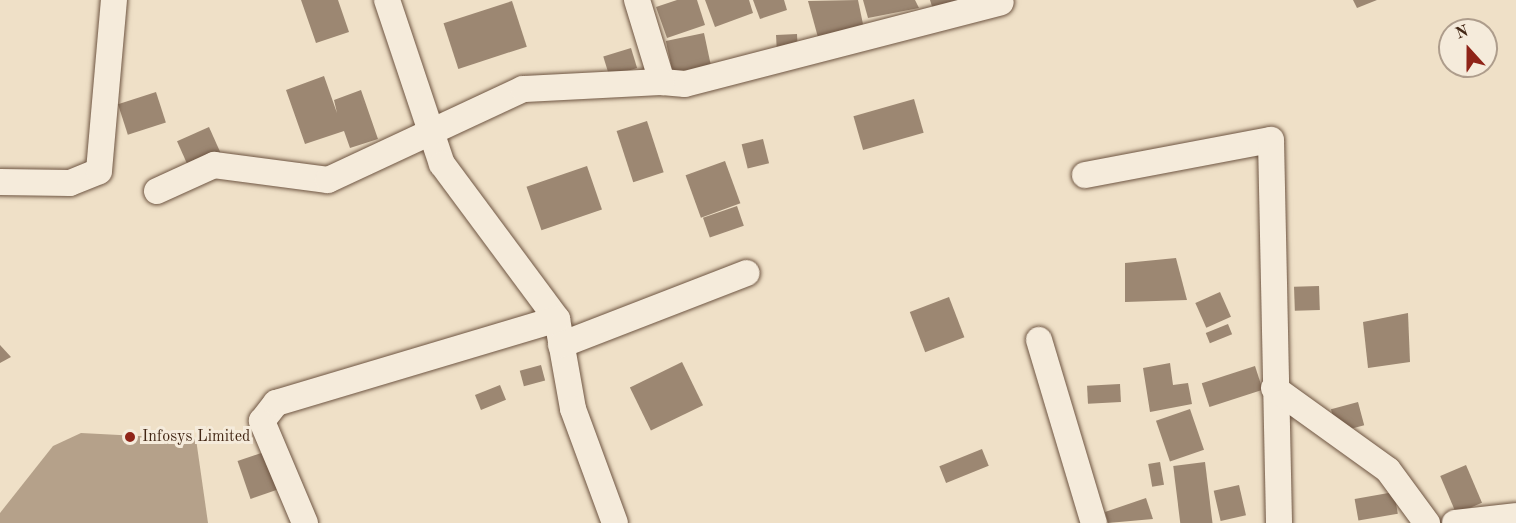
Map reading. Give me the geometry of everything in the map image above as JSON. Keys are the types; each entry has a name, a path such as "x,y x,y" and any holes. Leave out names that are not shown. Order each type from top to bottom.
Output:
{"street":[{"path":"0,182 70,183 99,171 114,0"},
{"path":"387,0 442,164 557,319 573,409 615,523"},
{"path":"637,0 662,82"},
{"path":"158,191 214,165 328,180 523,89 662,82 685,84 1000,2"},
{"path":"1085,175 1271,140 1274,388 1279,523"},
{"path":"561,345 747,273"},
{"path":"304,523 262,421 276,403 557,319"},
{"path":"1039,340 1094,523"},
{"path":"1274,388 1388,470 1427,523"},
{"path":"1455,523 1513,518"}],"shaded area":[{"path":"81,433 196,439 208,523 0,523 0,513 53,446"}],"building":[{"path":"301,0 338,0 349,32 316,43"},
{"path":"677,0 697,0 705,25 667,38 656,7"},
{"path":"705,0 749,0 753,13 715,27"},
{"path":"753,0 784,0 787,10 760,19"},
{"path":"858,0 864,29 819,41 808,1"},
{"path":"863,0 915,0 919,8 868,18"},
{"path":"930,0 974,0 935,16"},
{"path":"1353,0 1377,0 1357,8"},
{"path":"512,1 527,47 458,69 444,23"},
{"path":"704,33 711,66 673,74 666,41"},
{"path":"797,34 798,54 777,55 776,35"},
{"path":"631,48 637,68 609,77 603,56"},
{"path":"324,76 337,113 334,100 361,90 378,139 350,148 344,131 305,144 286,90"},
{"path":"156,92 166,122 128,135 118,104"},
{"path":"914,99 924,133 863,150 853,116"},
{"path":"647,121 664,172 633,182 617,131"},
{"path":"209,127 223,158 191,172 177,141"},
{"path":"763,139 769,163 748,169 742,144"},
{"path":"725,161 740,203 701,218 686,175"},
{"path":"587,166 602,209 541,230 526,187"},
{"path":"737,206 744,226 710,238 703,218"},
{"path":"1176,258 1187,300 1125,302 1125,263"},
{"path":"1319,286 1320,310 1295,311 1294,287"},
{"path":"1220,292 1231,317 1206,328 1195,303"},
{"path":"949,297 964,337 925,352 910,312"},
{"path":"1408,313 1410,362 1368,368 1363,322"},
{"path":"1228,324 1232,334 1210,343 1206,333"},
{"path":"0,345 11,357 0,363"},
{"path":"682,362 703,405 651,431 630,387"},
{"path":"1170,363 1173,385 1188,383 1192,404 1150,412 1143,368"},
{"path":"541,365 545,380 524,386 520,371"},
{"path":"1255,366 1263,390 1209,407 1202,383"},
{"path":"1120,384 1121,402 1088,404 1087,386"},
{"path":"500,385 506,400 481,410 475,395"},
{"path":"1358,402 1364,425 1337,432 1331,409"},
{"path":"1190,409 1204,450 1170,461 1156,421"},
{"path":"982,449 989,466 946,483 939,466"},
{"path":"264,452 277,490 251,499 238,461"},
{"path":"1160,462 1164,485 1152,487 1148,464"},
{"path":"1205,462 1212,523 1180,523 1173,466"},
{"path":"1466,465 1482,503 1456,514 1440,476"},
{"path":"1239,485 1246,515 1221,521 1214,491"},
{"path":"1394,492 1398,514 1358,521 1355,499"},
{"path":"1146,498 1153,519 1108,523 1105,512"}],"place":[{"name":"Infosys Limited","path":"130,437"}]}
